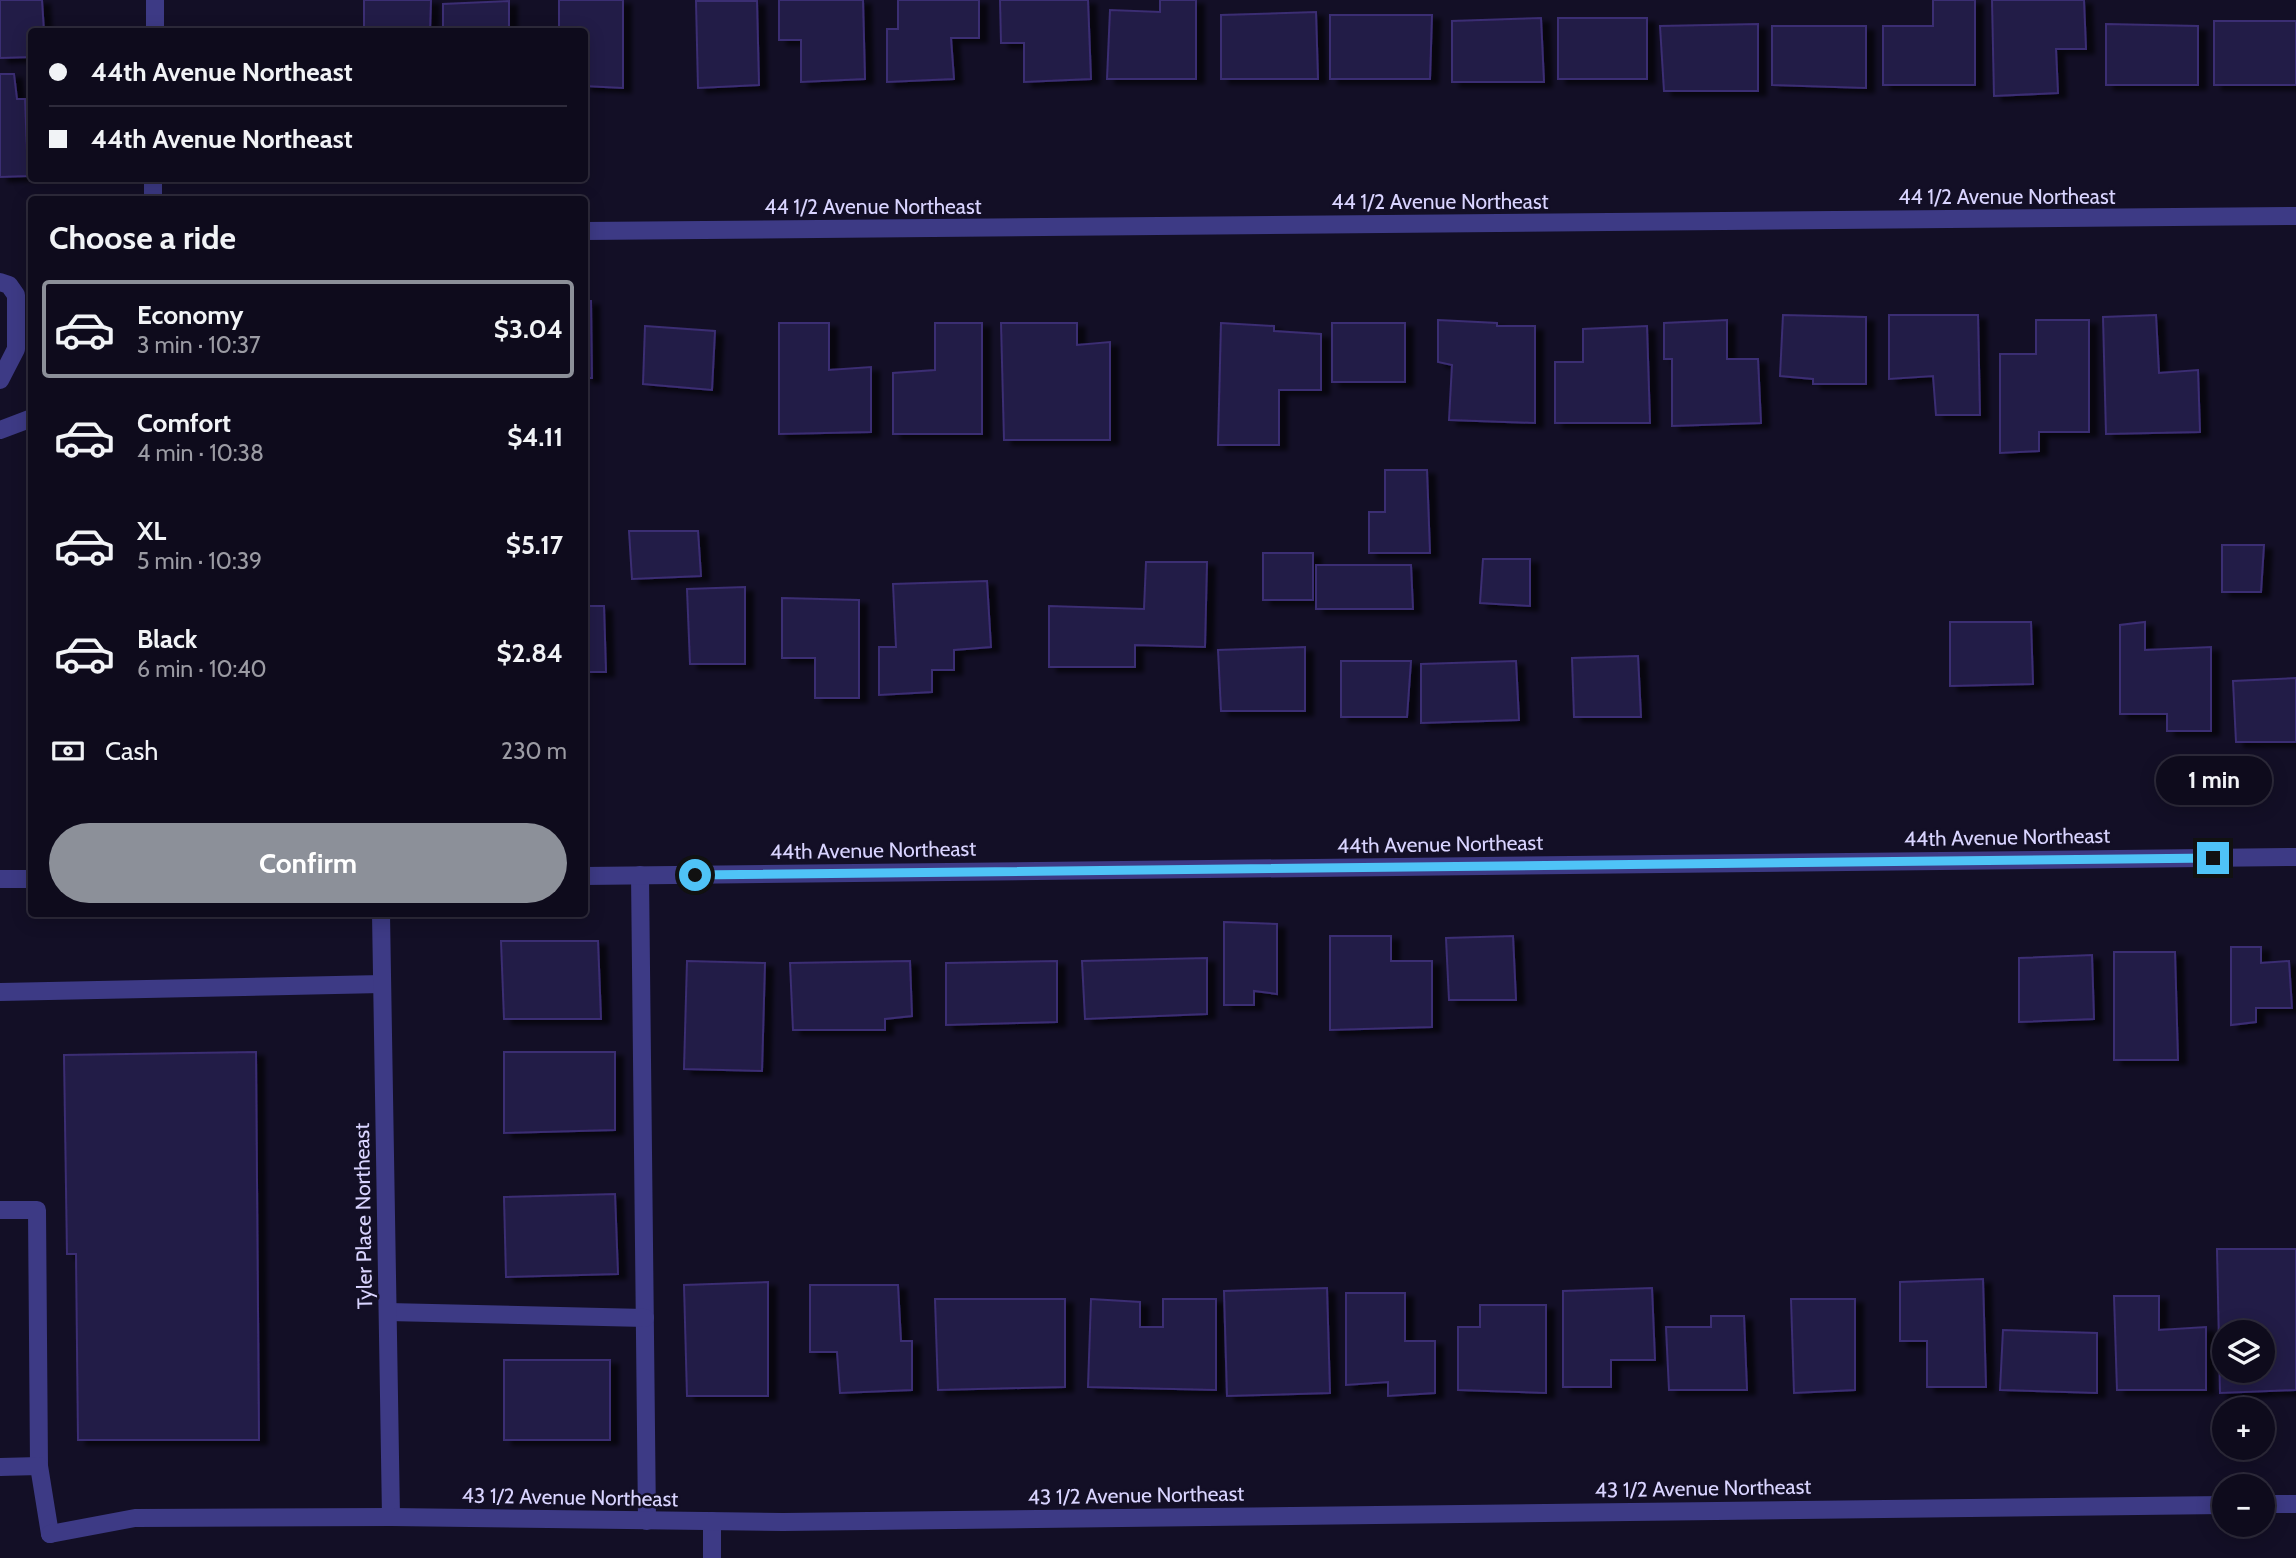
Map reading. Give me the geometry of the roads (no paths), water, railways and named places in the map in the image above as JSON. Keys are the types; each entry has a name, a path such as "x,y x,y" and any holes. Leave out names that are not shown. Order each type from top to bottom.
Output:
{"street":[{"path":"155,0 155,28"},
{"name":"44 1/2 Avenue Northeast","path":"588,231 2296,216"},
{"path":"0,282 9,285 16,295 16,349 0,380"},
{"path":"0,430 28,420"},
{"name":"44th Avenue Northeast","path":"588,876 2296,857"},
{"path":"640,876 647,1521"},
{"path":"0,879 28,879"},
{"name":"Tyler Place Northeast","path":"382,917 391,1517"},
{"path":"0,992 382,984"},
{"path":"0,1210 37,1210 39,1466 0,1467"},
{"path":"388,1312 645,1318"},
{"name":"43 1/2 Avenue Northeast","path":"39,1466 50,1534 135,1518 391,1517 712,1521 2212,1505"},
{"path":"2275,1504 2296,1504"},
{"path":"712,1521 712,1558"}]}
